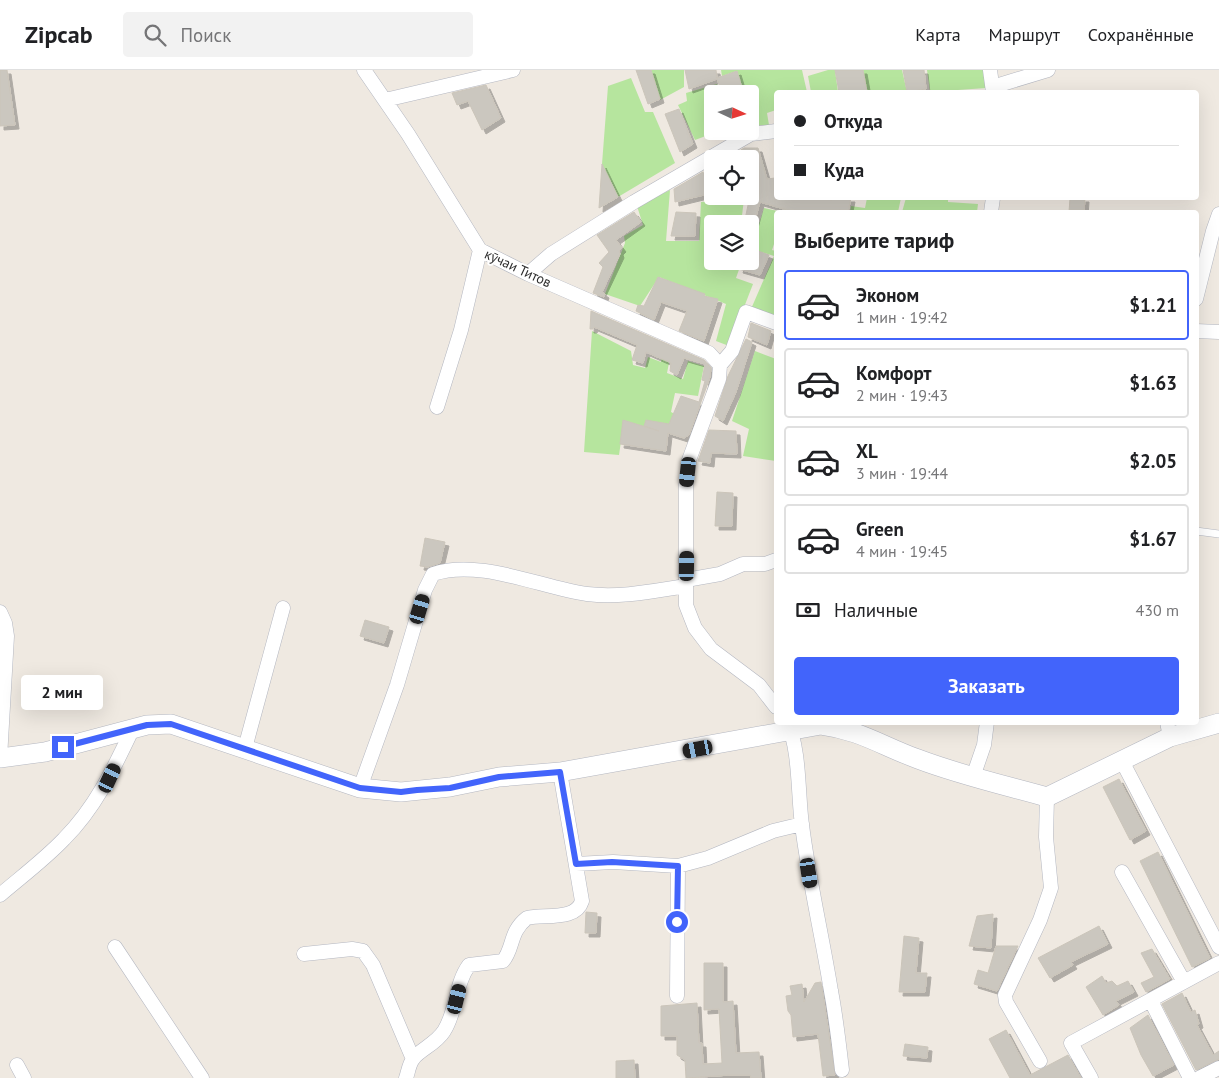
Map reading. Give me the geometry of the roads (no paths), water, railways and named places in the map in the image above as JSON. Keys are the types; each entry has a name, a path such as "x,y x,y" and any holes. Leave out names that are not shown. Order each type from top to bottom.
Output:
{"street":[{"name":"кӯчаи Титов","path":"364,70 480,250 528,274 709,353 720,364"},
{"path":"385,100 513,70"},
{"path":"990,70 992,89 999,85 1048,70"},
{"path":"528,274 551,254 734,143 751,134 774,131"},
{"path":"1199,286 1212,231 1219,214"},
{"path":"437,407 461,330 480,250"},
{"path":"774,322 746,312 732,351 720,364 719,379 689,460 686,485 686,605 695,628 711,649 759,685 774,704"},
{"path":"1199,331 1219,332"},
{"path":"360,788 397,685 425,590 433,574 478,571 514,576 587,594 625,596 720,574 743,564 765,564 774,561"},
{"path":"246,748 283,608"},
{"path":"0,612 5,623 7,636 0,758 45,752 147,725 171,724 360,788 411,791 450,788 499,777 560,772 789,726 821,725 843,728 863,734 917,759 973,777 1047,797 1122,761 1168,730 1219,723"},
{"path":"973,777 984,745 987,725"},
{"path":"789,726 802,824 818,926 832,992 842,1070"},
{"path":"0,895 64,840 90,809 110,778 133,728"},
{"path":"1122,761 1219,947"},
{"path":"406,1078 413,1059 434,1044 445,1030 454,1012 464,971 468,965 503,961 513,934 527,918 574,914 580,909 582,901 560,772"},
{"path":"1040,1061 1006,1002 1005,995 1040,920 1051,888 1046,837 1047,797"},
{"path":"576,864 612,862 678,866 708,858 773,831 802,824"},
{"path":"677,996 678,866"},
{"path":"1122,872 1184,982"},
{"path":"114,947 202,1078"},
{"path":"304,954 352,949 363,950 373,965 413,1059"},
{"path":"1090,1078 1072,1043 1219,963"},
{"path":"1150,1001 1190,1078"},
{"path":"17,1065 24,1078"},
{"path":"1198,1078 1219,1068"}],"lane":[{"path":"1199,531 1219,534"}]}
